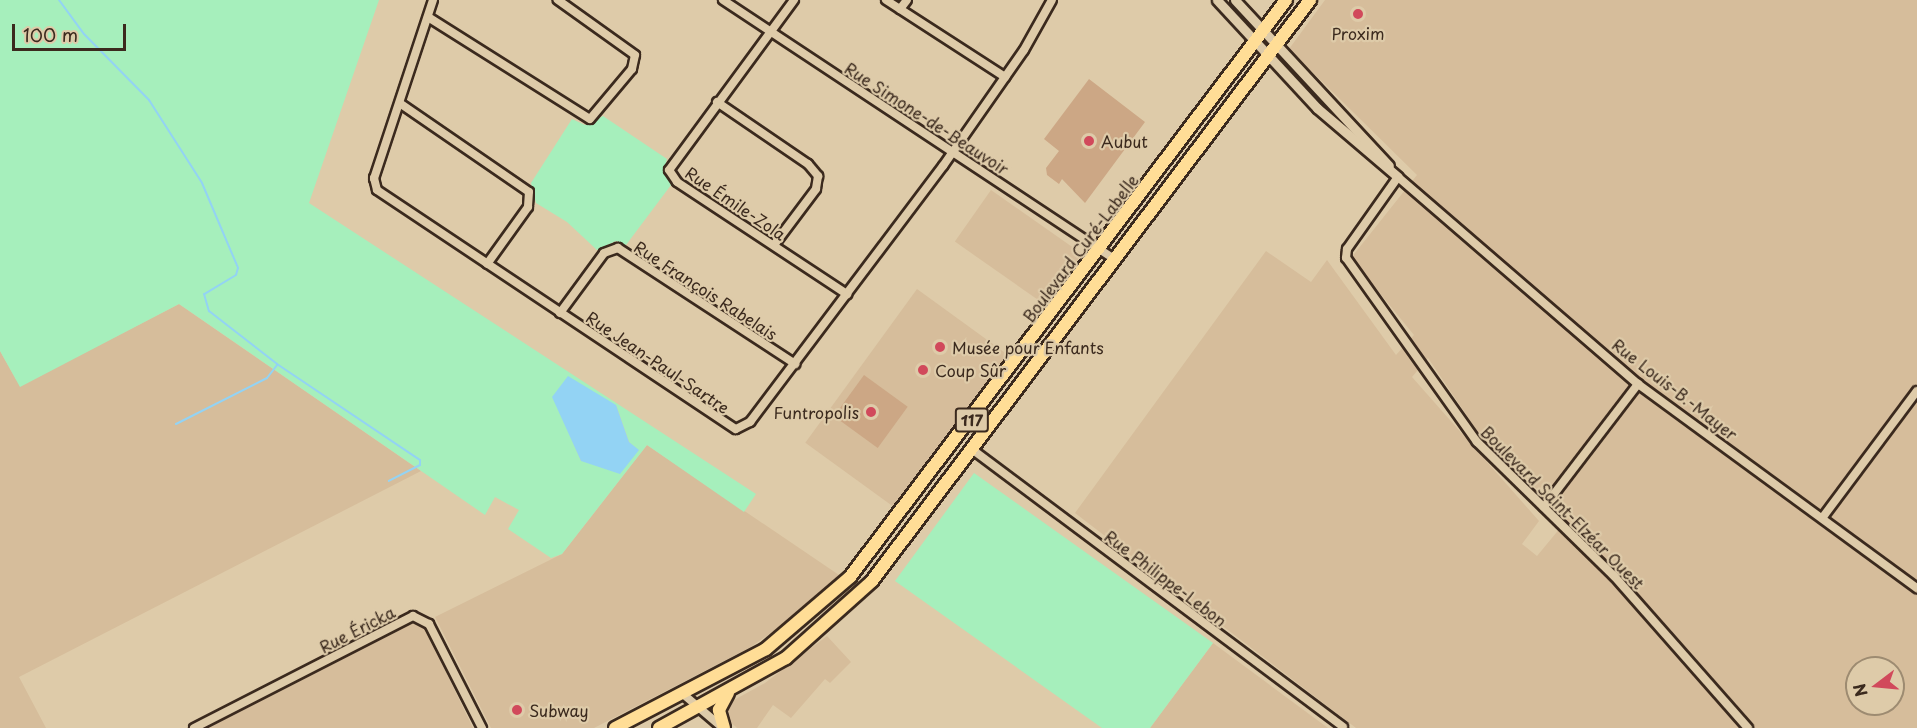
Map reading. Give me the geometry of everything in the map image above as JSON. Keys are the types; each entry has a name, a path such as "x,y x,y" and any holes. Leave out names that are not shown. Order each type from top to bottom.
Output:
{"main road":[{"name":"Boulevard Curé-Labelle","path":"615,728 683,694 774,643 850,577 1286,0"},
{"name":"117","path":"658,728 729,692 791,654 852,602 973,450 1310,0"},
{"path":"724,728 719,710 729,692"}],"street":[{"name":"Rue Jean-Paul-Sartre","path":"433,0 375,175 375,187 736,429 750,422 953,152 1005,77 1052,0"},
{"path":"428,17 590,119 632,69 634,55 558,0"},
{"name":"Rue Simone-de-Beauvoir","path":"723,0 1116,260"},
{"name":"Rue Émile-Zola","path":"794,0 717,102 670,171 677,182 847,294"},
{"path":"886,0 1005,77"},
{"path":"900,9 907,0"},
{"path":"1218,0 1268,57"},
{"path":"1235,0 1276,46"},
{"name":"Rue Louis-B.-Mayer","path":"1276,46 1398,177"},
{"name":"Rue Louis-B.-Mayer","path":"1268,57 1355,145 1398,177 1638,384 1917,588"},
{"path":"717,102 808,164 818,176 816,189 774,245"},
{"path":"400,104 530,192 528,207 487,264"},
{"name":"Boulevard Saint-Elzéar Ouest","path":"1398,177 1345,255 1470,435 1614,576 1748,728"},
{"name":"Rue François Rabelais","path":"560,313 604,253 618,248 795,364"},
{"path":"1544,507 1638,384"},
{"path":"1823,518 1917,391"},
{"name":"Rue Philippe-Lebon","path":"973,450 1343,727"},
{"name":"Rue Éricka","path":"194,728 413,616 429,624 482,728"},
{"path":"683,694 724,728"}],"shaded area":[{"path":"1325,0 1917,0 1917,728 1356,728 1075,513 1266,251 1311,282 1327,260 1396,355 1414,335 1351,258 1417,175 1289,49","holes":["1428,358 1480,435 1539,491 1545,488 1562,503 1566,521 1537,556 1522,544 1539,521 1412,377"]},
{"path":"991,190 1082,254 1046,305 955,242"},
{"path":"917,289 1008,355 896,509 805,443"},
{"path":"179,304 421,471 19,677 46,728 0,728 0,351 20,386"},
{"path":"647,445 839,575 791,619 749,648 594,728 491,728 435,617 562,554"},
{"path":"414,623 424,627 473,728 208,728"},
{"path":"827,636 851,662 830,683 825,679 791,718 773,705 757,728 737,728 726,718 725,705 765,683"},
{"path":"1213,643 1328,728 1150,728"}],"green space":[{"path":"0,0 379,0 309,203 756,494 744,512 647,445 562,554 551,558 508,529 519,510 495,497 485,515 179,304 20,387 0,351","holes":["616,405 629,442 639,451 581,461 561,415"]},
{"path":"603,116 667,159 664,170 671,185 626,245 616,241 597,250 567,222 536,203 531,183 572,119 585,125"},
{"path":"974,473 1213,643 1150,728 1102,728 895,581"}],"water":[{"path":"568,376 616,405 629,442 639,450 620,474 581,461 552,397"}],"building":[{"name":"Aubut","path":"1089,79 1145,122 1085,203 1062,179 1059,184 1047,175 1046,168 1059,151 1044,139"},
{"name":"Funtropolis","path":"864,375 908,407 878,448 834,416"}],"waterway":[{"path":"59,0 84,34 149,100 202,183 238,268 236,275 204,294 209,311 277,364 420,460 420,465 389,481"},
{"path":"176,424 267,378 277,365"}],"place":[{"name":"Proxim","path":"1358,14"},
{"name":"Aubut","path":"1089,141"},
{"name":"Musée pour Enfants","path":"940,347"},
{"name":"Coup Sûr","path":"923,370"},
{"name":"Funtropolis","path":"871,412"},
{"name":"Subway","path":"517,710"}]}
